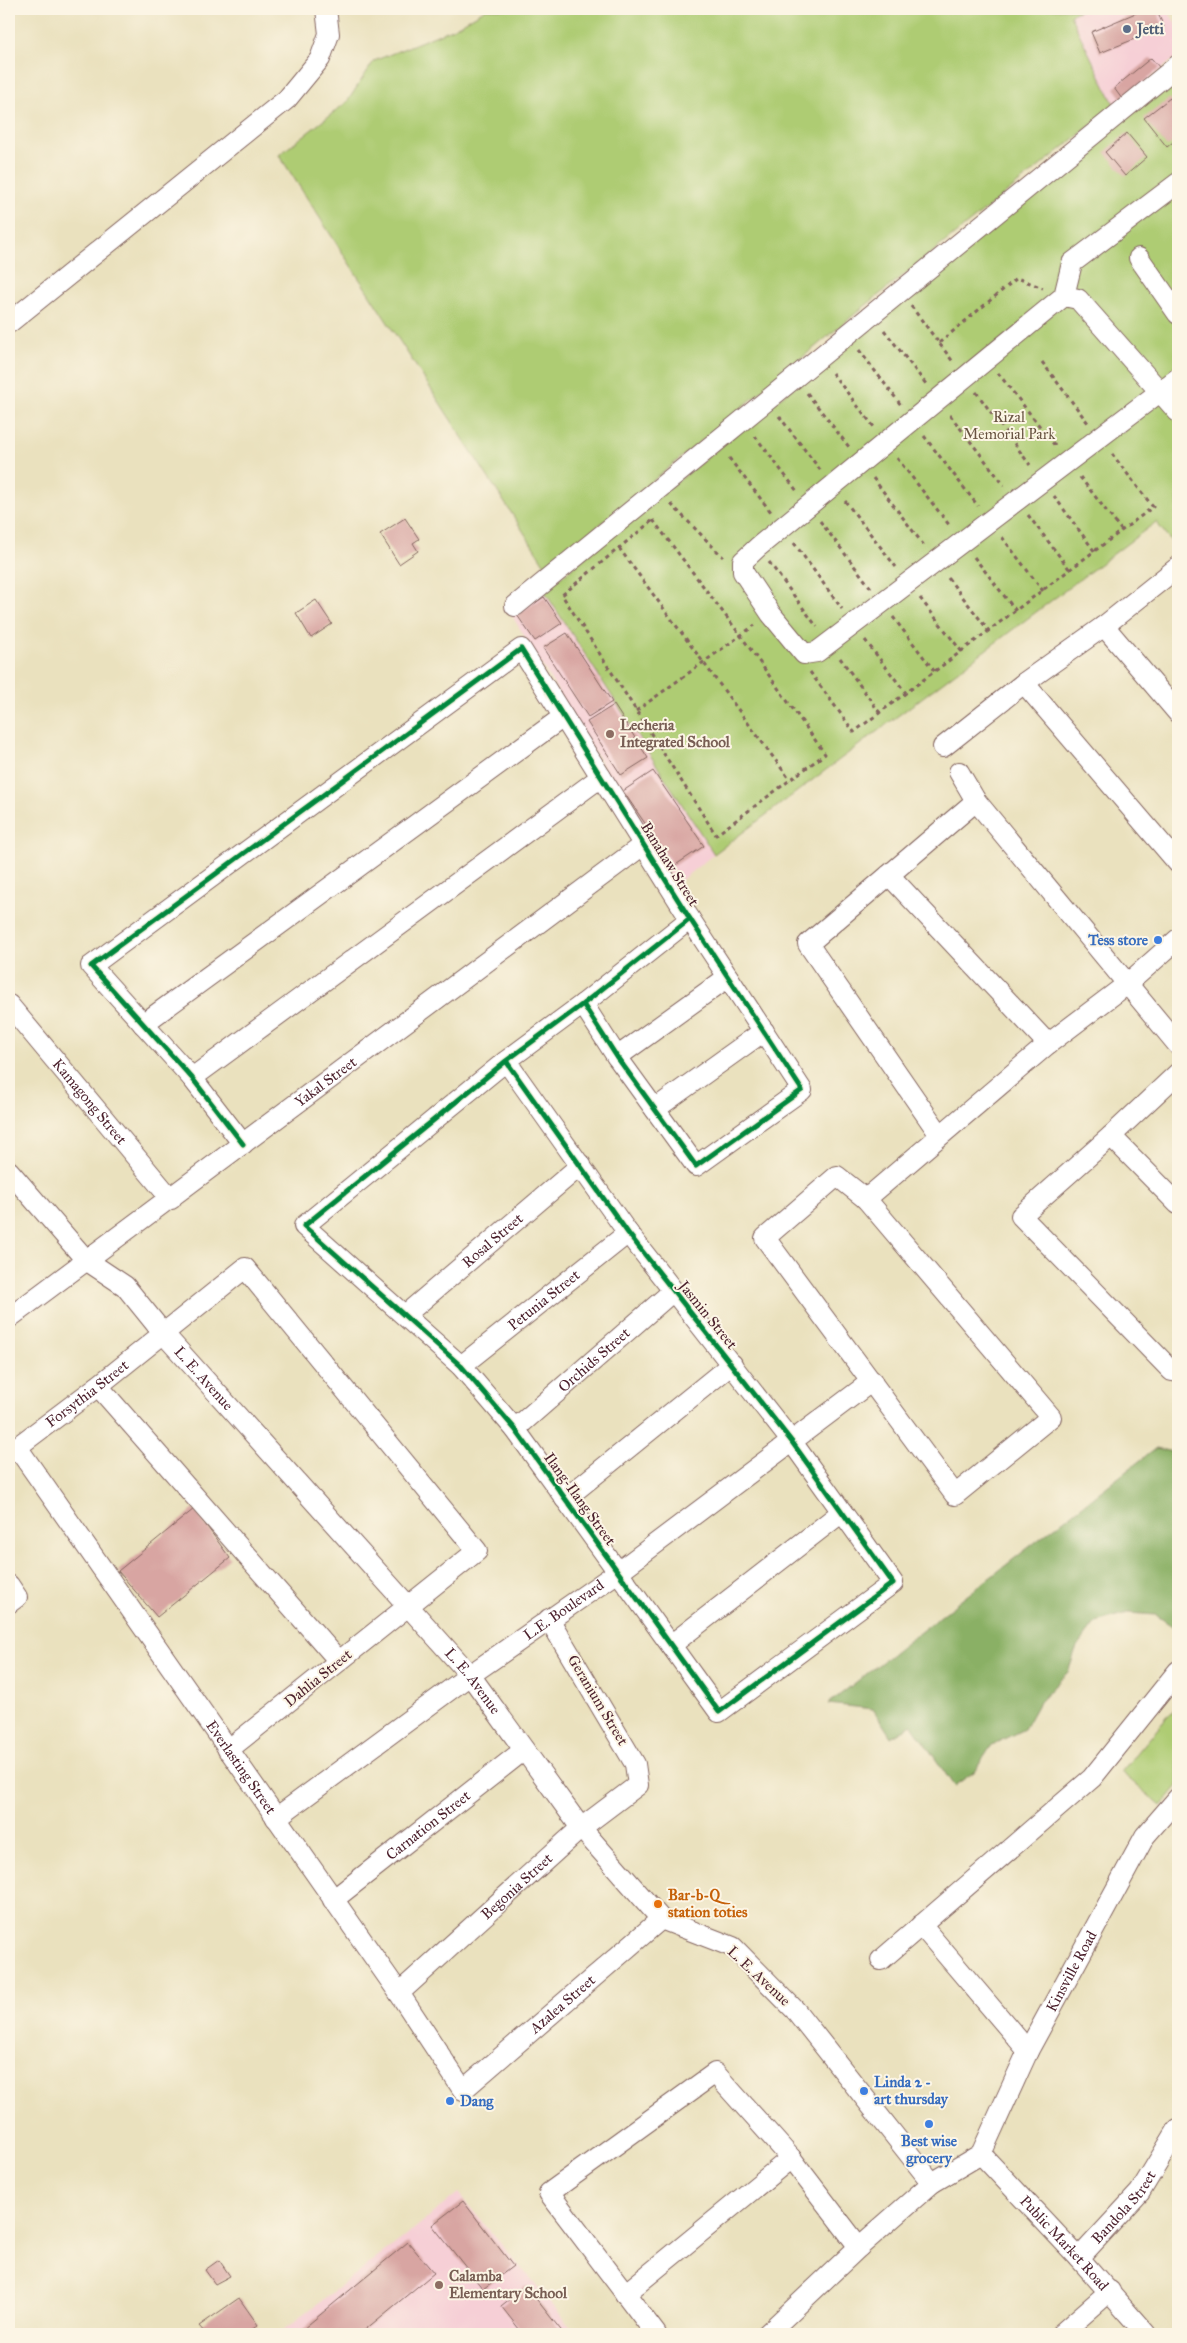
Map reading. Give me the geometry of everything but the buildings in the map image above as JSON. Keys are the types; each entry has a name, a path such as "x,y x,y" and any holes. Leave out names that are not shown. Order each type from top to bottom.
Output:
{"street":[{"path":"9,323 287,99 320,60 329,34 326,9"},
{"path":"516,606 1178,66"},
{"path":"1178,183 1072,264 1064,296 782,527 743,561 743,572 771,614 804,654 817,652 1178,378"},
{"path":"1139,258 1178,314"},
{"path":"1064,296 1078,299 1178,412"},
{"path":"942,747 1024,683 1104,626 1178,567"},
{"path":"1104,626 1178,713"},
{"name":"Banahaw Street","path":"143,1024 91,966 521,649 690,919 802,1090 696,1166 655,1109"},
{"path":"1024,683 1178,863"},
{"path":"243,1144 192,1078 143,1024 564,717"},
{"path":"958,772 976,801 1126,985 1178,1045"},
{"path":"192,1078 601,778"},
{"path":"940,1135 808,944 976,801"},
{"name":"Yakal Street","path":"9,1318 643,845"},
{"path":"889,875 1048,1044"},
{"path":"506,1061 583,1004 690,919"},
{"path":"866,1199 1048,1044 1126,985 1178,939"},
{"path":"617,1057 728,977"},
{"path":"583,1004 617,1057 655,1109 764,1031"},
{"name":"Kamagong Street","path":"9,1005 171,1199"},
{"name":"Jasmin Street","path":"506,1061 628,1233 792,1442 893,1583 719,1712"},
{"name":"Ilang-Ilang Street","path":"506,1061 304,1226 385,1301 405,1315 461,1366 514,1429 719,1712"},
{"path":"1178,1073 1021,1216 1172,1370 1178,1372"},
{"path":"1111,1136 1178,1204"},
{"name":"Rosal Street","path":"405,1315 581,1166"},
{"name":"L. E. Avenue","path":"9,1171 86,1260 125,1286 163,1333 470,1675 581,1828 661,1919 733,1947 796,2011 932,2183"},
{"path":"837,1176 866,1199 1051,1417 955,1495 765,1238 837,1176"},
{"name":"Petunia Street","path":"461,1366 628,1233"},
{"name":"Forsythia Street","path":"13,1450 98,1386 245,1268 477,1551 408,1605"},
{"name":"Orchids Street","path":"514,1429 673,1291"},
{"path":"565,1500 732,1364"},
{"name":"L.E. Boulevard","path":"276,1818 549,1618 618,1572 872,1381"},
{"path":"98,1386 339,1661"},
{"name":"Everlasting Street","path":"13,1450 334,1900 399,1993 463,2090"},
{"path":"671,1645 842,1512"},
{"path":"9,1585 17,1597 9,1603"},
{"name":"Dahlia Street","path":"228,1750 408,1605"},
{"name":"Geranium Street","path":"549,1618 635,1764 638,1785"},
{"path":"880,1960 1092,1778 1178,1671"},
{"name":"Carnation Street","path":"334,1900 524,1750"},
{"name":"Begonia Street","path":"399,1993 581,1828 638,1785"},
{"name":"Kinsville Road","path":"981,2154 1028,2051 1145,1836 1178,1798"},
{"name":"Azalea Street","path":"463,2090 661,1919"},
{"path":"921,1925 1028,2051"},
{"path":"656,2334 549,2194 715,2073 791,2158 860,2247"},
{"name":"Bandola Street","path":"1080,2258 1140,2192 1178,2129"},
{"path":"767,2334 932,2183 981,2154"},
{"name":"Public Market Road","path":"981,2154 1080,2258 1146,2334"},
{"path":"626,2294 791,2158"},
{"path":"1061,2334 1110,2291"}],"path":[{"path":"938,342 1017,278 1064,296"},
{"path":"904,312 911,306 1095,552"},
{"path":"877,334 890,323"},
{"path":"884,329 1070,570"},
{"path":"852,355 865,345"},
{"path":"858,350 1043,591"},
{"path":"825,377 838,367"},
{"path":"831,372 1016,611"},
{"path":"800,398 813,387"},
{"path":"807,392 989,631"},
{"path":"772,421 785,410"},
{"path":"778,416 962,652"},
{"path":"748,441 760,430"},
{"path":"755,435 935,672"},
{"path":"721,463 735,452"},
{"path":"728,457 906,693"},
{"path":"678,498 671,504 728,562 743,561"},
{"path":"804,654 809,670 854,732 1152,508"},
{"path":"562,596 716,835 824,754 740,636 653,520"},
{"path":"619,548 790,780"},
{"path":"636,711 771,614"}],"shaded area":[{"path":"1082,9 1167,9 1178,28 1178,56 1115,106 1070,14"},
{"name":"Lecheria Integrated School","path":"544,591 714,854 675,885 511,614"},
{"name":"Calamba Elementary School","path":"458,2193 577,2334 278,2334 403,2238"}],"green space":[{"path":"486,9 1082,9 1070,15 1115,106 855,314 547,568 279,155 347,102 374,61 454,28"},
{"name":"Rizal Memorial Park","path":"1178,73 1178,550 1156,522 714,854 544,591"},
{"path":"1156,1448 1178,1453 1178,1630 1156,1615 1128,1613 1096,1622 1077,1647 1068,1672 1039,1702 1024,1729 992,1745 974,1772 954,1786 912,1725 891,1737 873,1709 828,1704"},
{"path":"1176,1707 1178,1709 1178,1786 1161,1806 1121,1772"}],"cycle path":[{"path":"243,1144 192,1078 91,966 521,649 690,919 802,1090 696,1166 617,1057 583,1004"},
{"path":"506,1061 628,1233 792,1442 893,1583 719,1712 515,1429 461,1366 304,1226 506,1061 583,1004 690,919"}],"place":[{"name":"Jetti","path":"1127,29"},
{"name":"Lecheria Integrated School","path":"610,734"},
{"name":"Tess store","path":"1158,940"},
{"name":"Bar-b-Q station toties","path":"658,1904"},
{"name":"Linda 2 - art thursday","path":"864,2091"},
{"name":"Dang","path":"450,2101"},
{"name":"Best wise grocery","path":"929,2124"},
{"name":"Calamba Elementary School","path":"439,2285"}]}
